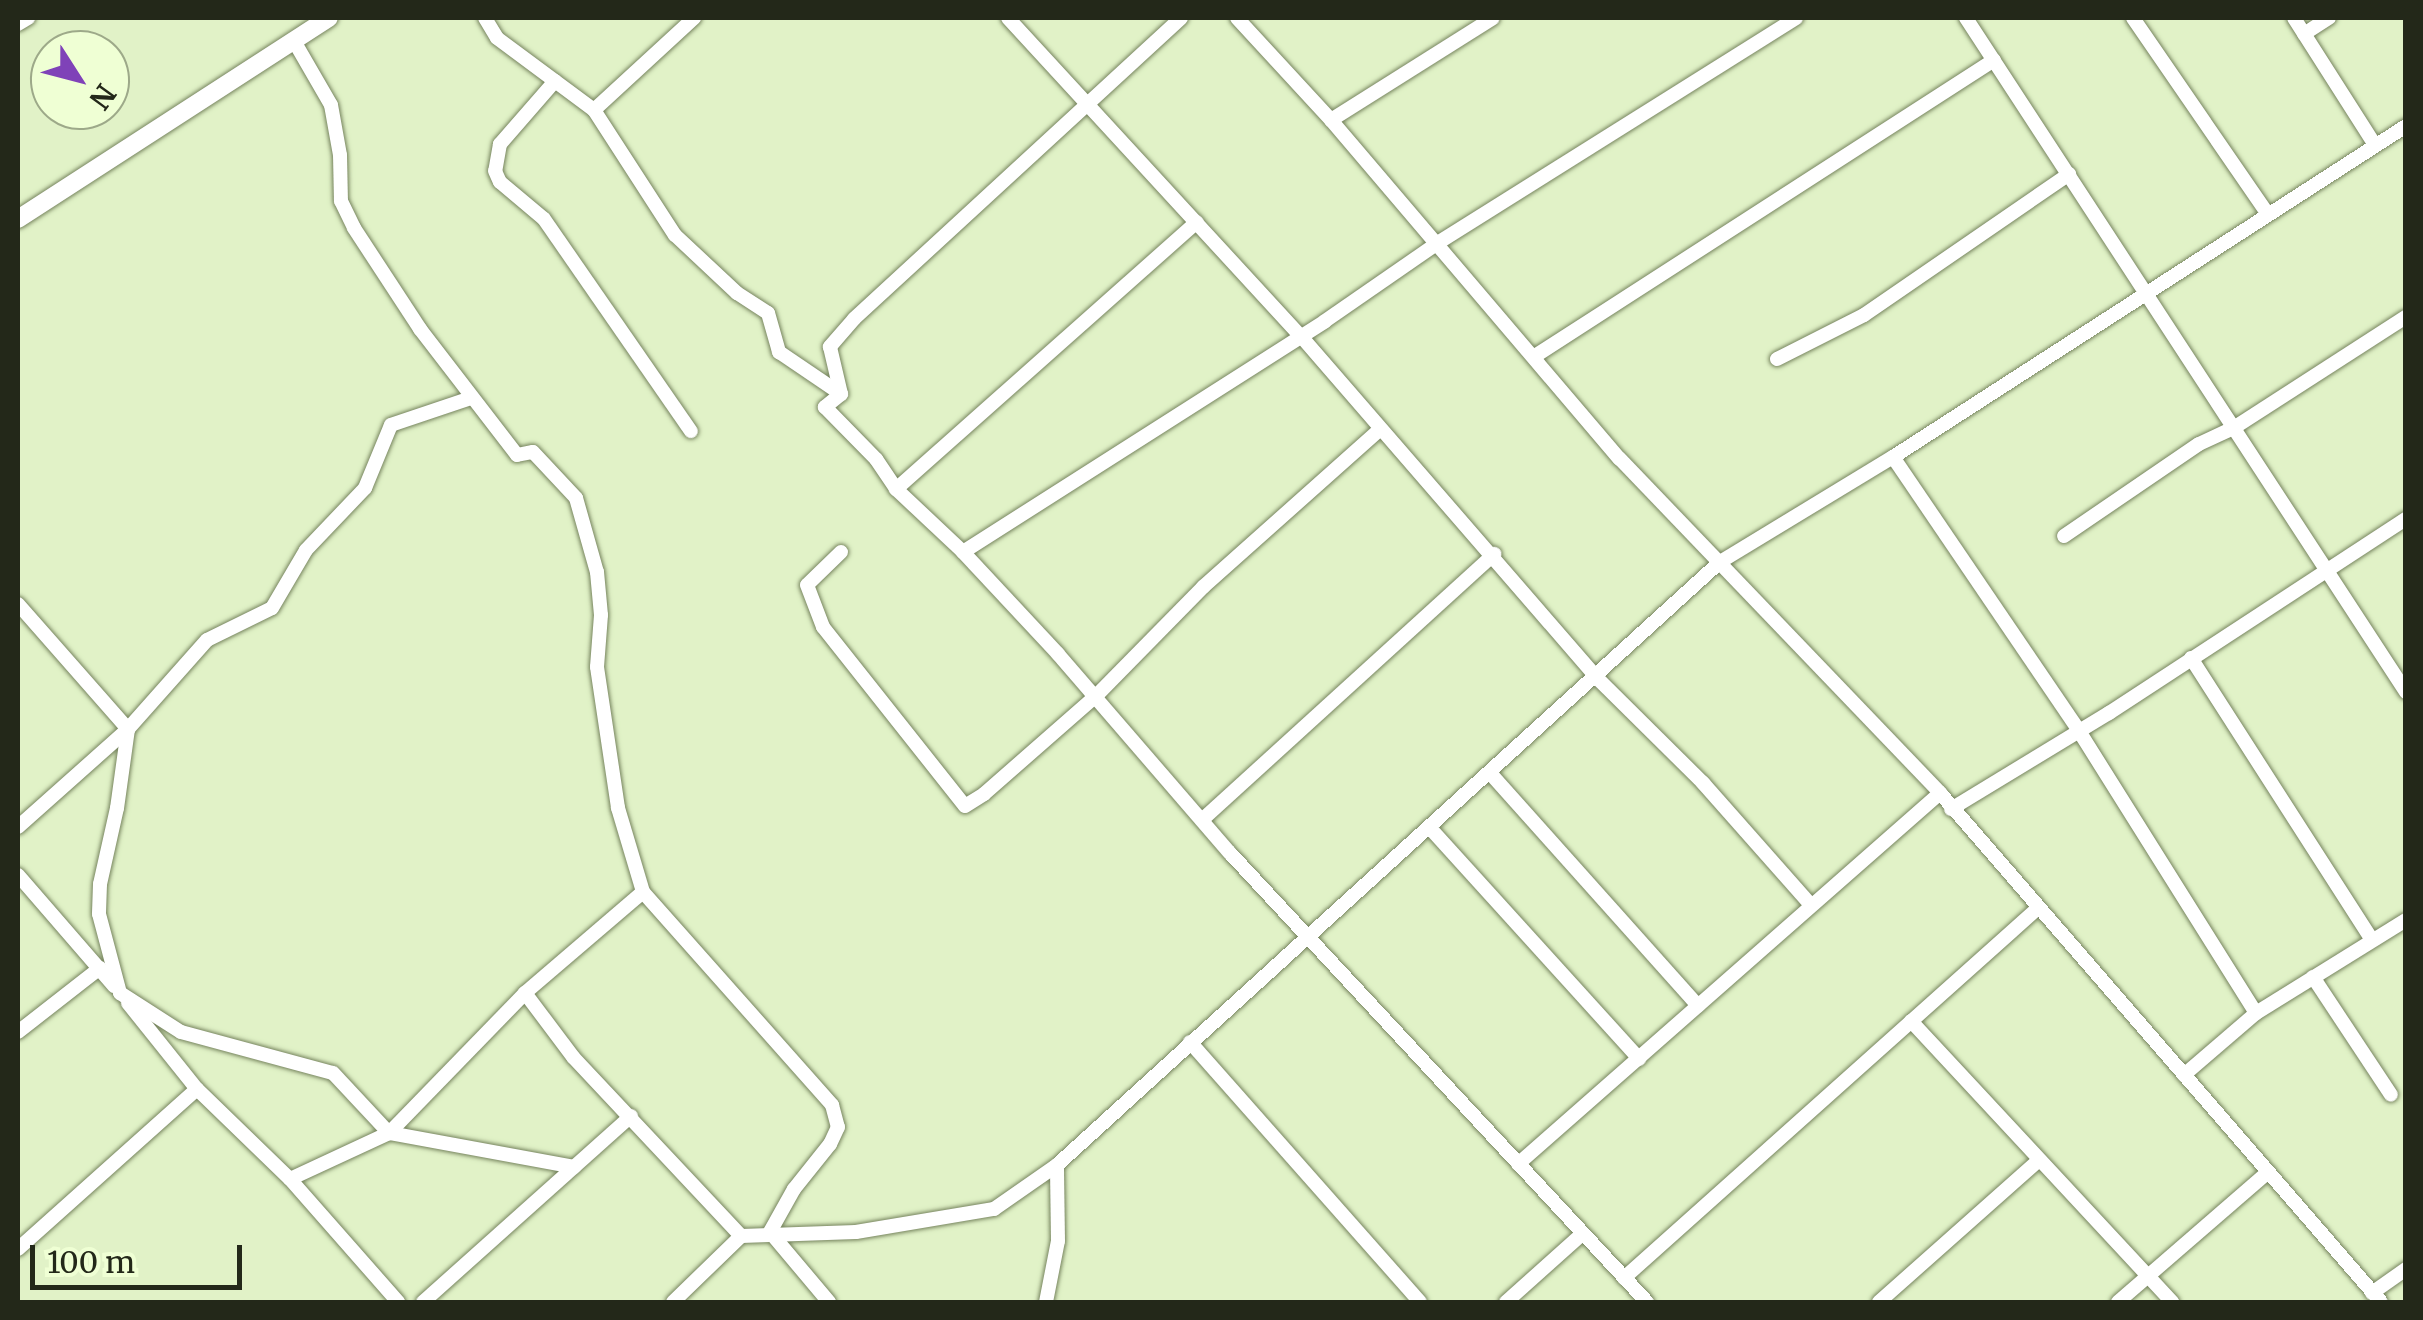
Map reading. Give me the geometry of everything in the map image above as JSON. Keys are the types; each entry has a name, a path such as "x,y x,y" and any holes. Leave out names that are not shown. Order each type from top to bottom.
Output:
{"street":[{"path":"18,24 28,18"},
{"path":"18,220 329,18"},
{"path":"485,18 497,38 594,110 675,235 737,293 768,312 780,352 841,394"},
{"path":"594,110 694,18"},
{"path":"1008,18 1300,335 1379,430 1494,554 1596,677 1703,783 1810,904"},
{"path":"841,394 830,347 1181,18"},
{"path":"1237,18 1331,120 1620,459 1940,794 2377,1298 2406,1270"},
{"path":"1331,120 1492,18"},
{"path":"1966,18 2406,692"},
{"path":"2134,18 2267,213"},
{"path":"2294,18 2375,146"},
{"path":"2304,34 2329,18"},
{"path":"963,552 1785,21"},
{"path":"294,40 331,105 340,156 341,201 354,228 472,398 517,455 532,452 576,498 590,537 601,615 597,668 618,808 643,892 832,1105 838,1127 830,1144 794,1189 770,1232"},
{"path":"1535,356 1994,60"},
{"path":"555,81 500,144 494,170 500,182 544,219 691,431"},
{"path":"673,1302 740,1236 856,1232 994,1209 1057,1165 1720,562 1893,457 2406,126"},
{"path":"1777,359 1864,315 2070,174"},
{"path":"896,489 1197,222"},
{"path":"2064,536 2199,444 2235,426 2406,317"},
{"path":"841,394 825,407 876,459 896,489 963,552 1581,1235 1647,1302"},
{"path":"18,828 128,728 207,640 272,608 306,550 366,488 391,425 472,398"},
{"path":"841,552 807,585 824,628 965,806 984,794 1096,696 1203,587 1379,430"},
{"path":"1893,457 2079,731 2256,1013"},
{"path":"1952,809 2406,519"},
{"path":"1203,819 1494,554"},
{"path":"19,610 128,728 118,808 100,884 99,914 120,993 181,1032 334,1073 389,1132 574,1167"},
{"path":"2191,658 2372,940"},
{"path":"1490,773 1698,1006"},
{"path":"1518,1164 1940,794"},
{"path":"1430,828 1640,1059"},
{"path":"18,875 100,968 197,1089 290,1179 398,1302"},
{"path":"290,1179 389,1132 524,993 643,892"},
{"path":"1624,1278 2038,908"},
{"path":"2184,1075 2256,1013 2406,920"},
{"path":"18,1032 100,968"},
{"path":"2314,977 2391,1096"},
{"path":"524,993 572,1057 740,1236"},
{"path":"1911,1021 2172,1302"},
{"path":"1190,1042 1420,1302"},
{"path":"18,1249 197,1089"},
{"path":"422,1302 631,1116"},
{"path":"1880,1302 2039,1160"},
{"path":"1046,1302 1058,1242 1057,1165"},
{"path":"2118,1302 2268,1172"},
{"path":"770,1232 828,1302"},
{"path":"1506,1302 1581,1235"}]}
